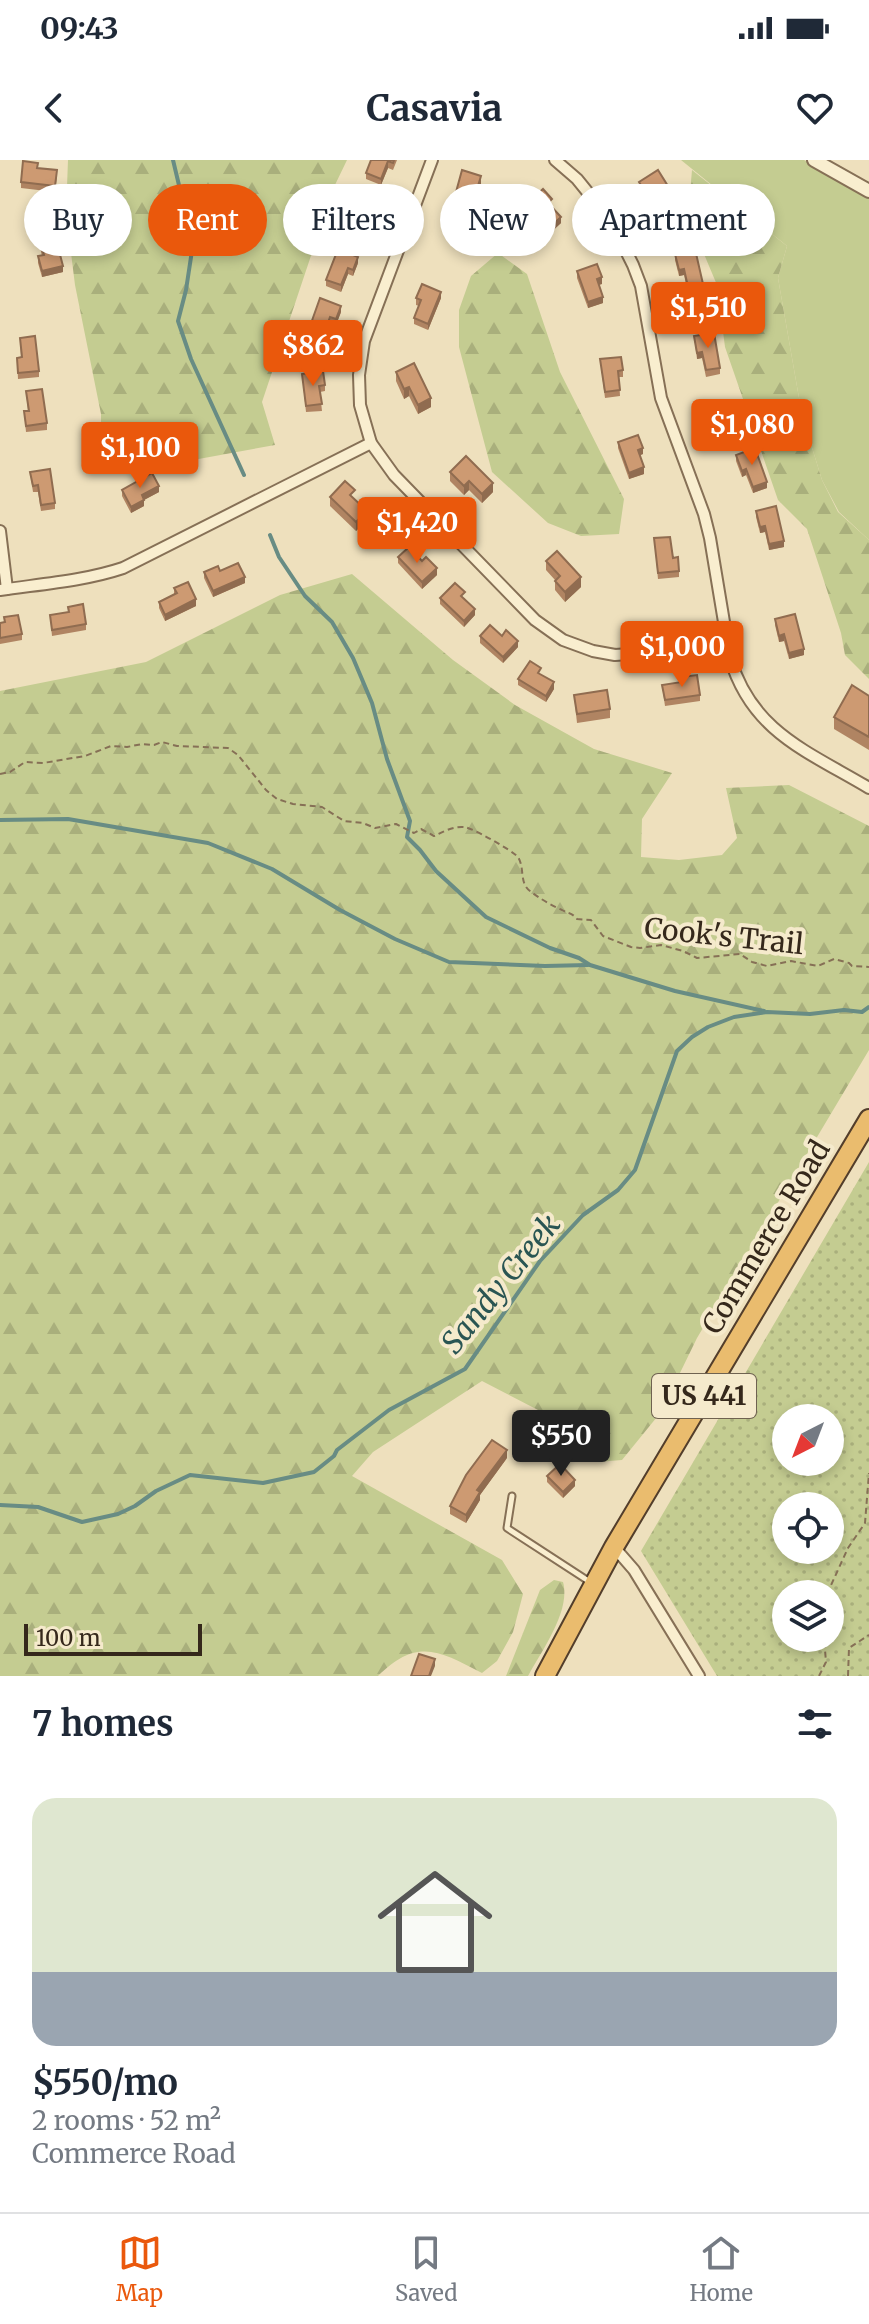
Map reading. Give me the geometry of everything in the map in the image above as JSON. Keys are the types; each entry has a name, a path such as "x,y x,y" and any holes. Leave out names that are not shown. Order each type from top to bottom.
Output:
{"highway":[{"name":"Commerce Road","path":"545,1676 614,1547 869,1119"}],"street":[{"path":"432,160 364,341 359,375 360,405 371,443 394,475 525,610 563,640 615,655 659,652 727,640"},
{"path":"555,160 577,179 611,221 641,286 661,398 704,514 727,640 736,677 747,700 776,731 869,788"},
{"path":"814,160 869,191"},
{"path":"0,531 4,589 104,574 123,568 371,443"},
{"path":"614,1547 634,1570 699,1676"}],"lane":[{"path":"512,1496 507,1528 594,1584"}],"path":[{"name":"Cook's Trail","path":"0,774 10,772 25,762 49,763 85,756 111,746 162,742 177,746 228,748 277,799 293,804 316,805 344,821 375,828 394,824 414,833 421,829 434,836 463,826 477,831 517,857 527,889 561,910 571,912 577,919 591,920 603,936 631,947 661,945 697,958 740,954 752,962 767,966 791,961 818,966 834,959 852,966 869,967"},
{"path":"833,1580 848,1548 865,1523 869,1473"},
{"path":"848,1676 849,1648 869,1635"},
{"path":"819,1676 826,1662 825,1652"}],"green space":[{"path":"68,160 347,160 335,184 283,184 283,256 311,256 262,402 275,445 133,471 101,451 101,414 71,256 132,256 132,184 67,184"},
{"path":"681,160 804,160 869,198 869,540 839,512 822,480 802,415 778,278 787,246 775,236 775,184 711,184"},
{"path":"692,170 710,184 691,184"},
{"path":"775,236 787,246 778,278 802,415 822,480 838,512 869,540 869,679 845,655 841,633 807,529 778,500 725,347 717,285 705,256 775,256"},
{"path":"494,256 502,256 527,274 560,372 624,499 619,534 581,536 548,523 492,472 459,347 459,310 471,276"},
{"path":"352,574 453,660 515,705 594,749 672,773 642,819 641,857 679,860 722,855 737,838 726,788 789,785 869,826 869,1050 697,1338 661,1412 622,1460 597,1462 569,1426 482,1381 373,1452 352,1476 502,1560 523,1594 513,1632 497,1661 482,1673 441,1654 417,1652 392,1664 378,1676 0,1676 0,691 146,662 280,595"},
{"path":"869,1162 869,1676 717,1676 641,1551"},
{"path":"554,1580 563,1582 564,1593 554,1630 528,1676 506,1676 540,1590"}],"building":[{"path":"371,160 394,160 393,163 388,161 381,179 366,173"},
{"path":"23,161 38,163 37,168 57,170 55,184 21,182"},
{"path":"462,170 481,176 479,184 458,184"},
{"path":"658,170 667,184 640,184"},
{"path":"38,256 60,256 63,266 42,271"},
{"path":"335,256 358,257 353,270 348,268 341,285 326,280"},
{"path":"676,256 697,256 703,284 688,287 684,269 679,270"},
{"path":"597,264 602,277 597,279 603,297 588,302 577,271"},
{"path":"422,284 441,292 428,324 414,318 421,300 416,298"},
{"path":"320,298 341,306 336,319 330,317 324,334 309,329"},
{"path":"714,333 720,368 706,370 702,352 697,353 694,336"},
{"path":"35,336 39,371 18,373 17,358 22,357 20,338"},
{"path":"621,357 623,370 618,371 620,390 605,392 600,359"},
{"path":"414,363 431,398 418,405 409,387 404,389 396,372"},
{"path":"323,371 325,385 319,386 322,404 306,406 302,374"},
{"path":"42,389 47,423 26,426 24,411 29,411 26,391"},
{"path":"638,435 643,448 638,450 644,467 629,473 618,442"},
{"path":"755,448 767,482 753,487 736,455"},
{"path":"466,456 493,483 482,494 469,481 464,486 450,472"},
{"path":"50,469 55,503 41,505 38,485 33,486 30,472"},
{"path":"152,473 159,486 142,495 144,500 131,507 122,490"},
{"path":"345,481 355,490 350,495 367,511 356,522 330,497"},
{"path":"776,506 784,541 769,544 765,526 760,527 756,511"},
{"path":"670,537 673,558 678,557 679,571 658,573 654,538"},
{"path":"409,547 422,561 426,557 437,568 422,582 398,557"},
{"path":"557,551 581,577 565,592 555,581 560,576 546,561"},
{"path":"238,563 245,577 213,591 204,572 218,566 220,571"},
{"path":"188,582 196,599 165,615 159,602 177,593 174,588"},
{"path":"455,583 465,592 461,596 475,609 464,621 440,598"},
{"path":"83,604 86,624 52,630 50,615 69,612 68,607"},
{"path":"795,614 804,649 789,653 784,634 779,636 775,619"},
{"path":"18,615 22,634 0,638 0,623 5,622 4,617"},
{"path":"490,625 502,636 506,630 518,641 503,657 480,636"},
{"path":"530,661 541,668 538,673 554,682 546,696 518,679"},
{"path":"697,675 700,695 665,700 662,685 682,682 682,677"},
{"path":"852,685 869,696 869,737 834,717"},
{"path":"607,690 610,709 577,714 574,695"},
{"path":"492,1440 507,1450 477,1490 480,1492 466,1515 450,1506 466,1475"},
{"path":"560,1464 575,1480 563,1492 547,1476"},
{"path":"419,1654 435,1659 429,1676 411,1676"}],"waterway":[{"path":"173,160 193,244 178,321 191,359 244,475"},
{"path":"270,535 279,557 305,596 332,622 353,658 372,703 387,759 410,821 407,837 436,871 486,917 550,948 590,965 675,991 764,1011"},
{"path":"0,820 68,819 208,843 272,869 395,939 449,962 588,965"},
{"name":"Sandy Creek","path":"0,1505 38,1507 82,1522 118,1514 190,1475 263,1483 314,1472 389,1410 465,1369 540,1261 583,1215 618,1190 635,1170 677,1051 692,1037 734,1017 767,1012 862,1012 869,1007"}]}
